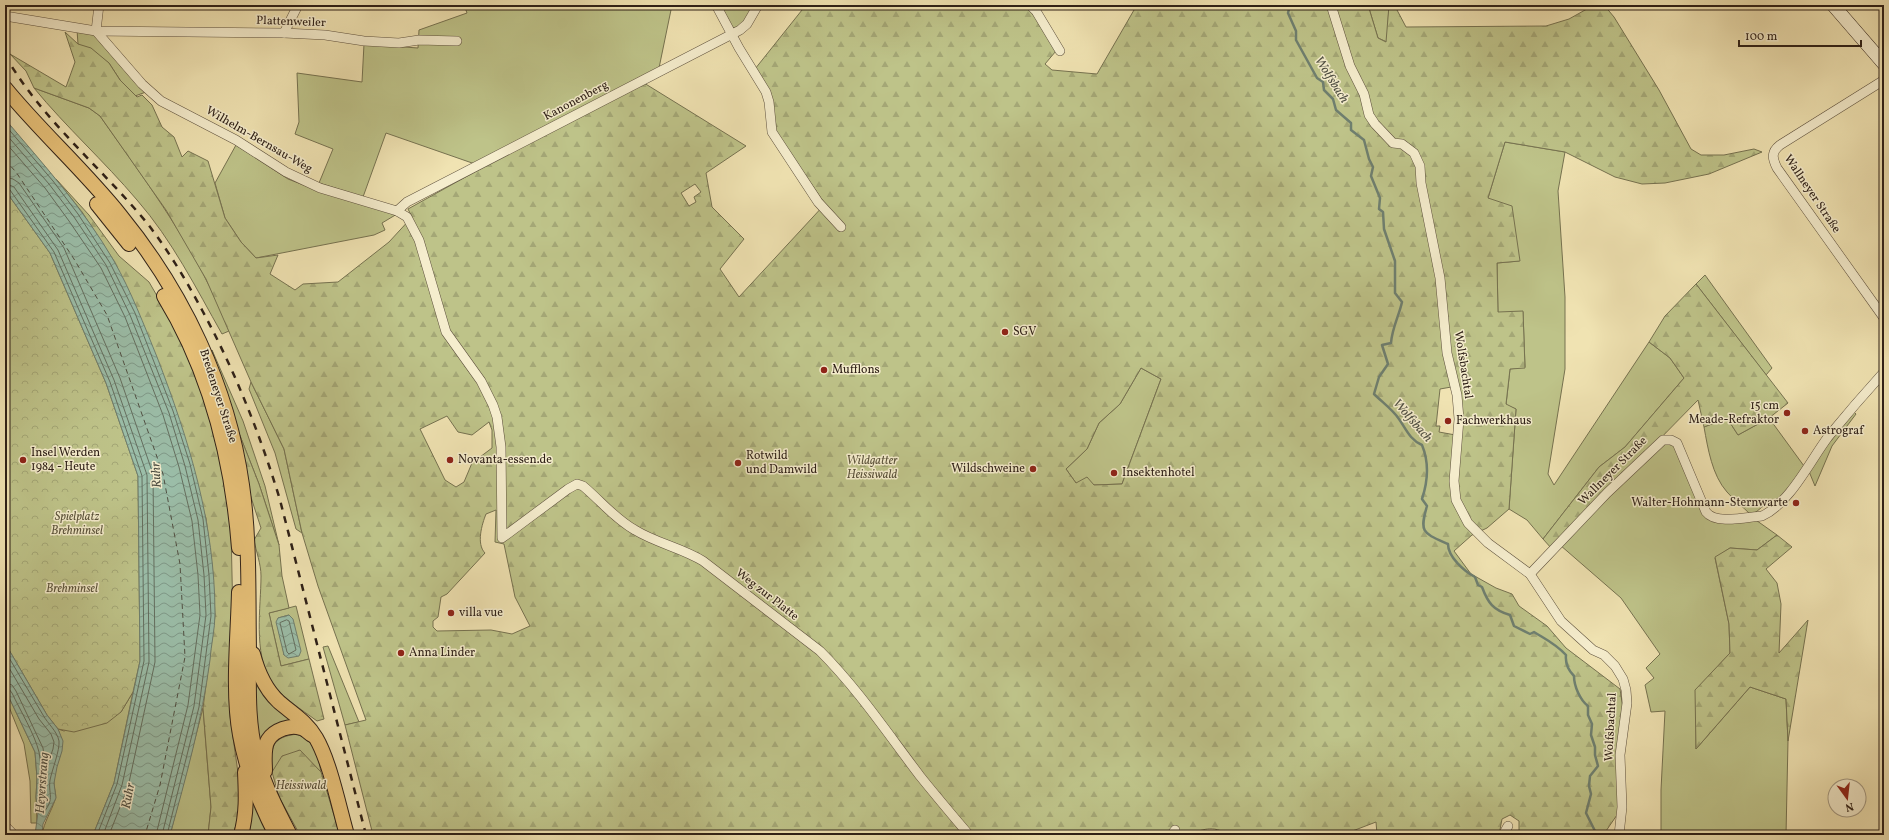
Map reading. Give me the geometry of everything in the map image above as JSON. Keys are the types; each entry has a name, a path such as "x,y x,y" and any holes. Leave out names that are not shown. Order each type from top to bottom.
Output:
{"main road":[{"path":"1833,5 1884,64"},
{"name":"Bredeneyer Straße","path":"5,88 120,215 181,304 202,346 218,388 233,436 241,482 249,557 248,636 250,719 256,755 266,783 290,835"},
{"name":"Bredeneyer Straße","path":"5,102 112,221 148,270 172,309 189,344 209,392 223,437 237,524 240,570 237,660 239,734 243,753 264,810 276,835"},
{"path":"248,636 257,670 266,688 279,702 304,722 316,738 323,753 347,835"},
{"path":"266,783 265,752 268,740 277,732 289,727 302,728 316,738"},
{"path":"241,835 246,817 247,800 243,753"}],"street":[{"path":"96,31 99,5"},
{"path":"284,33 298,5"},
{"path":"716,5 766,92 769,102 772,132 818,202 841,227"},
{"name":"Kanonenberg","path":"397,211 407,202 716,41 732,35 747,24 758,5"},
{"path":"1030,5 1036,11 1060,51"},
{"name":"Wolfsbachtal","path":"1331,5 1350,66 1364,94 1369,114 1375,124 1393,143 1402,144 1414,153 1420,166 1421,183 1440,278 1447,353 1457,396 1459,419 1454,481 1456,500 1468,523 1488,543 1530,574 1561,621 1593,650 1604,655 1615,666 1623,678 1626,690 1626,703 1620,755 1622,807 1619,835"},
{"name":"Plattenweiler","path":"5,16 96,31 284,33 325,35 364,41 399,43 419,40 458,41"},
{"name":"Wilhelm-Bernsau-Weg","path":"96,31 142,84 161,101 236,140 286,172 320,188 397,211 407,218 419,240 446,332 486,391 497,418 502,461 502,538"},
{"name":"Wallneyer Straße","path":"1884,80 1780,144 1774,150 1772,156 1777,168 1884,318"},
{"name":"Wallneyer Straße","path":"1530,574 1607,493 1663,440 1673,440 1679,446 1706,512 1712,518 1720,519 1762,516 1768,513 1784,498 1829,437 1884,372"},
{"name":"Weg zur Platte","path":"502,538 568,489 577,484 583,486 617,518 636,531 690,553 703,561 820,651 831,662 860,696 938,799 969,835"},
{"path":"5,826 14,835"},
{"path":"1503,835 1508,826"}],"green space":[{"path":"464,5 672,5 659,68 475,164 386,133 363,197 319,183 333,149 295,134 299,122 297,73 362,82 364,44 418,48 419,30 467,13"},
{"path":"718,5 753,5 745,23 735,28 732,27"},
{"name":"Wildgatter Heissiwald","path":"806,5 1025,5 1035,17 1056,51 1045,64 1052,70 1097,74 1134,10 1131,9 1134,5 1368,5 1378,38 1386,42 1389,5 1398,5 1397,10 1406,27 1546,26 1569,19 1594,5 1604,5 1614,17 1659,90 1691,149 1701,155 1724,155 1754,149 1762,152 1709,174 1665,183 1642,184 1615,177 1565,152 1505,142 1488,198 1512,206 1520,261 1497,263 1498,312 1523,311 1525,368 1510,369 1506,404 1516,409 1509,509 1487,528 1472,535 1454,551 1471,574 1496,588 1512,594 1519,606 1547,626 1566,648 1620,689 1623,709 1619,812 1606,831 1600,835 1519,835 1519,821 1510,815 1502,819 1499,835 1385,835 1377,834 1376,822 1342,835 1229,835 1217,830 1208,829 1186,835 1170,835 1169,833 1165,835 373,835 345,725 366,720 318,586 302,533 284,449 251,382 206,279 166,210 100,116 89,108 34,88 26,71 10,54 66,87 75,62 65,32 78,44 91,48 109,63 120,80 137,97 142,95 152,105 162,127 174,137 182,157 188,151 208,161 225,218 241,242 256,258 278,255 270,274 295,290 303,284 338,282 389,242 412,217 408,209 496,160 644,83 746,146 706,173 712,207 744,239 720,269 739,297 825,204 774,129 755,69","holes":["695,184 701,192 694,197 696,202 689,206 681,193","1141,368 1161,379 1122,484 1094,485 1087,477 1076,483 1066,469 1087,449 1099,423 1120,404","1457,386 1461,436 1439,432 1440,426 1436,426 1440,389","447,416 458,432 472,435 489,422 492,430 492,448 472,463 464,482 456,487 445,480 420,429","496,510 495,542 504,544 515,597 530,626 512,634 491,630 437,631 433,627 433,621 438,617 441,597 447,594 485,553 482,549 480,539 486,514"]},
{"path":"1368,5 1389,5 1387,42 1378,38"},
{"path":"77,30 92,33 146,92 135,96 120,80 109,63 78,44"},
{"path":"34,88 89,108 100,116 154,193 188,246 217,302 229,331 222,334 183,265 150,215"},
{"path":"1505,142 1565,152 1558,191 1565,297 1565,369 1548,474 1554,485 1649,342 1670,358 1684,378 1625,447 1599,467 1543,539 1527,520 1509,509 1516,409 1506,405 1510,369 1525,367 1523,312 1498,313 1497,263 1519,261 1488,198"},
{"path":"236,145 288,179 319,191 397,214 382,223 385,230 374,235 256,258 241,242 225,218 215,183"},
{"path":"56,179 89,215 119,256 149,282 178,332 198,378 212,428 224,478 231,530 233,619 230,716 241,794 238,818 233,835 208,835 211,807 203,708 215,616 213,574 206,518 114,261 82,212"},
{"name":"Brehminsel","path":"5,190 50,253 106,383 138,476 140,661 133,692 121,712 107,723 74,732 58,729 47,715 5,643"},
{"path":"1705,275 1772,368 1766,375 1696,284"},
{"path":"1696,284 1788,403 1769,418 1738,435 1727,418 1704,427 1698,400 1552,549 1543,539 1599,467 1625,447 1684,378 1670,358 1649,342 1665,316"},
{"path":"212,350 243,421 265,486 279,545 259,484 235,423"},
{"path":"1141,368 1161,379 1122,484 1094,485 1076,483 1066,469 1087,449 1099,423 1120,404"},
{"path":"251,382 284,449 302,533 296,529 275,453 249,389"},
{"path":"1854,412 1856,414 1832,446 1815,486 1808,469"},
{"path":"1727,418 1738,435 1769,418 1804,466 1783,496 1767,503 1756,512 1750,514 1722,485 1714,470 1709,453 1704,427"},
{"path":"235,423 259,484 279,545 282,576 289,608 269,613 281,666 309,659 324,719 317,721 298,708 275,687 265,670 259,630 261,571 254,540 261,528 248,488"},
{"path":"1661,444 1676,445 1705,514 1753,518 1777,535 1757,550 1730,548 1715,558 1729,624 1730,653 1696,690 1696,749 1750,687 1786,699 1788,741 1786,835 1661,835 1661,790 1665,711 1651,712 1645,685 1654,678 1646,668 1660,654 1621,598 1560,545"},
{"path":"1777,535 1792,547 1766,569 1777,583 1781,604 1779,653 1808,620 1788,741 1786,699 1750,687 1696,749 1695,690 1730,653 1729,624 1715,557 1730,548 1757,550"},
{"path":"296,606 309,659 281,666 269,613","holes":["289,615 284,655 278,618"]},
{"path":"328,646 359,722 345,725 323,647"},
{"path":"255,671 299,724 260,751 254,711"},
{"path":"5,689 35,752 37,778 37,823 31,823 30,781 24,744 5,697"},
{"path":"133,692 114,783 93,835 42,835 44,826 56,798 54,776 61,752 61,738 58,729 64,731 121,712"},
{"path":"203,708 211,807 208,835 170,835"},
{"path":"298,734 313,745 317,754 321,772 299,750 272,772 272,750 274,745 282,738"},
{"name":"Heissiwald","path":"300,750 321,772 340,835 300,835 279,797 272,772 282,756"},
{"path":"250,788 270,835 258,835 255,830 251,835 243,835"}],"water":[{"name":"Ruhr","path":"5,119 90,223 120,272 132,296 169,388 198,483 210,548 214,581 215,620 203,704 188,770 170,835 93,835 114,783 140,661 138,476 106,383 50,253 5,190"},
{"path":"289,615 293,619 301,651 299,656 288,658 284,655 276,622 278,618"},
{"name":"Heyerstrang","path":"5,643 47,715 58,729 63,741 54,783 56,798 43,824 42,835 35,835 38,812 36,797 37,778 35,752 5,689"}],"waterway":[{"name":"Wolfsbach","path":"1290,5 1288,13 1296,31 1296,40 1317,78 1323,82 1324,90 1333,99 1336,110 1351,123 1351,130 1364,140 1369,159 1373,167 1371,176 1380,198 1379,209 1383,212 1384,229 1395,261 1395,293 1402,302 1391,343 1382,345 1388,364 1379,377 1374,394 1391,409 1411,437 1422,445 1427,465 1426,485 1422,499 1427,506 1423,522 1425,531 1433,537 1448,544 1451,554 1457,563 1475,577 1478,585 1482,587 1489,602 1495,608 1510,615 1514,626 1530,634 1534,632 1555,645 1566,655 1567,667 1574,676 1575,684 1580,697 1588,706 1588,715 1592,724 1591,735 1595,747 1595,755 1598,766 1590,776 1589,786 1591,794 1586,813 1597,835"}],"ferry route":[{"path":"5,160 16,172 74,259 107,315 163,474 180,564 185,657 160,785 145,835"}],"railway":[{"path":"5,55 36,100 54,122 129,202 155,233 190,288 225,356 246,403 280,500 366,835"}],"place":[{"name":"SGV","path":"1005,332"},
{"name":"Mufflons","path":"824,370"},
{"name":"15 cm Meade-Refraktor","path":"1787,413"},
{"name":"Fachwerkhaus","path":"1448,421"},
{"name":"Astrograf","path":"1805,431"},
{"name":"Insel Werden 1984 - Heute","path":"23,460"},
{"name":"Novanta-essen.de","path":"450,460"},
{"name":"Rotwild und Damwild","path":"738,463"},
{"name":"Wildschweine","path":"1033,469"},
{"name":"Insektenhotel","path":"1114,473"},
{"name":"Walter-Hohmann-Sternwarte","path":"1796,503"},
{"name":"villa vue","path":"451,613"},
{"name":"Anna Linder","path":"401,653"}],"park label":[{"name":"Spielplatz Brehminsel","path":"77,524"}]}
